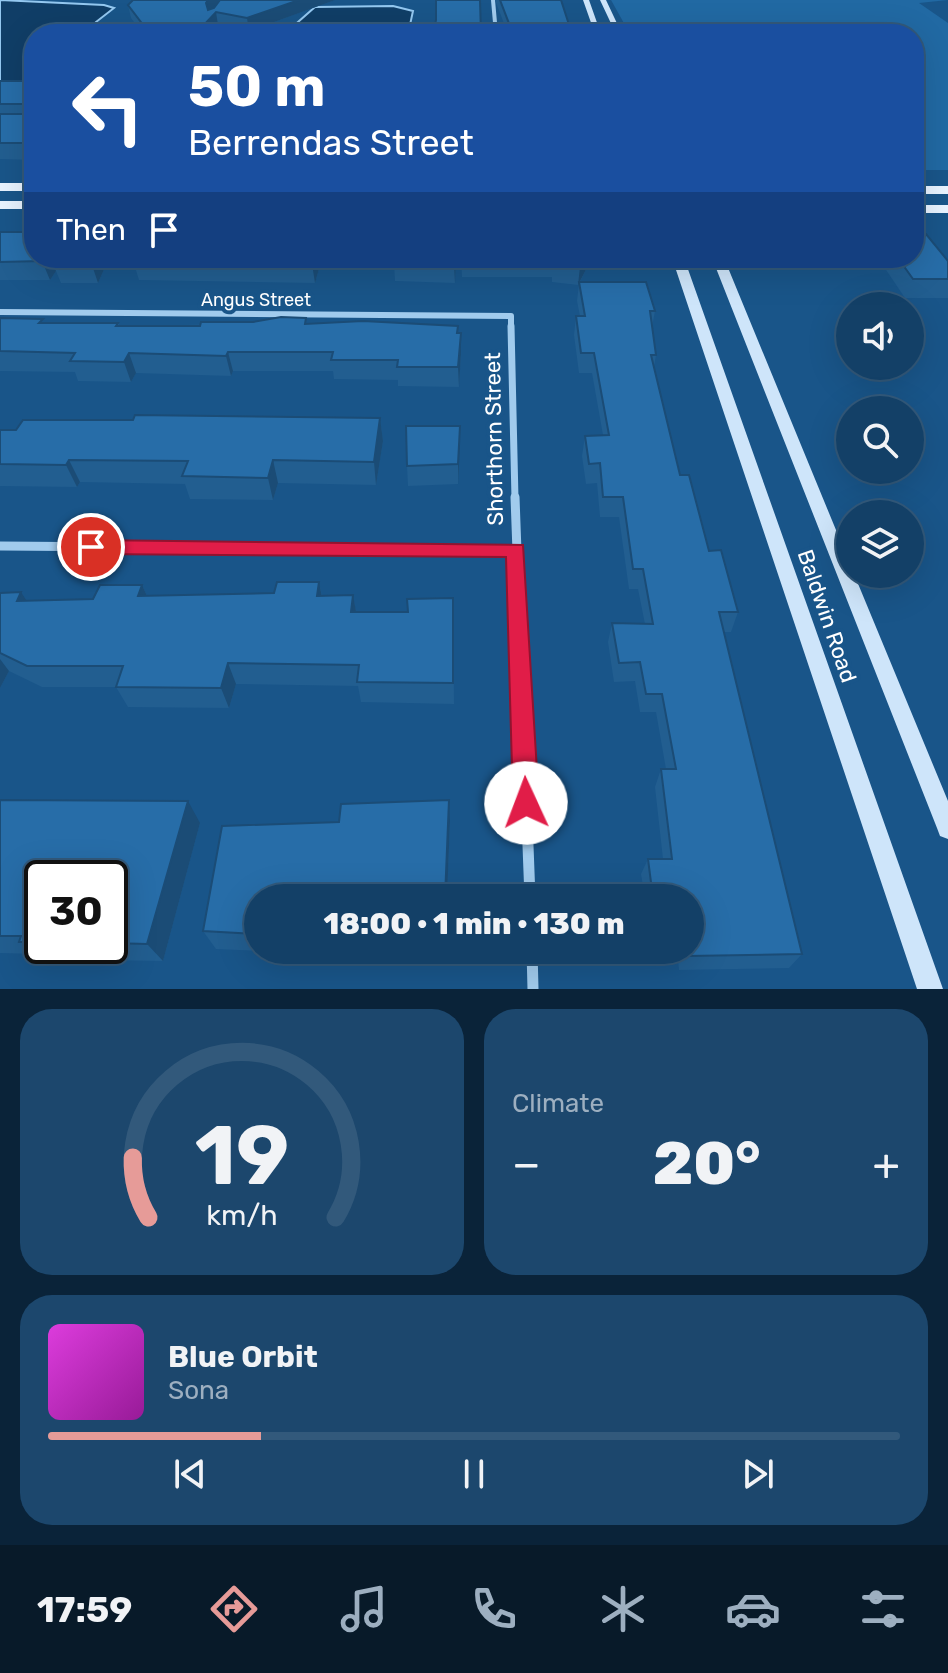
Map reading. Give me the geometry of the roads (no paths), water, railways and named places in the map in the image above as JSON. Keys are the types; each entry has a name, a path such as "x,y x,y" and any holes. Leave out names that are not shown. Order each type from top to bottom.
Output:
{"main road":[{"path":"586,0 594,24"},
{"path":"603,0 614,24"},
{"path":"0,187 24,187"},
{"path":"924,190 948,190"},
{"path":"0,205 24,205"},
{"path":"924,209 948,209"},
{"name":"Baldwin Road","path":"681,268 930,989"},
{"name":"Baldwin Road","path":"722,268 948,828"}],"street":[{"path":"493,0 495,24"},
{"name":"Angus Street","path":"0,312 511,316"},
{"name":"Shorthorn Street","path":"511,316 516,550 529,884"},
{"path":"0,546 516,550"},
{"path":"532,964 533,989"}]}
